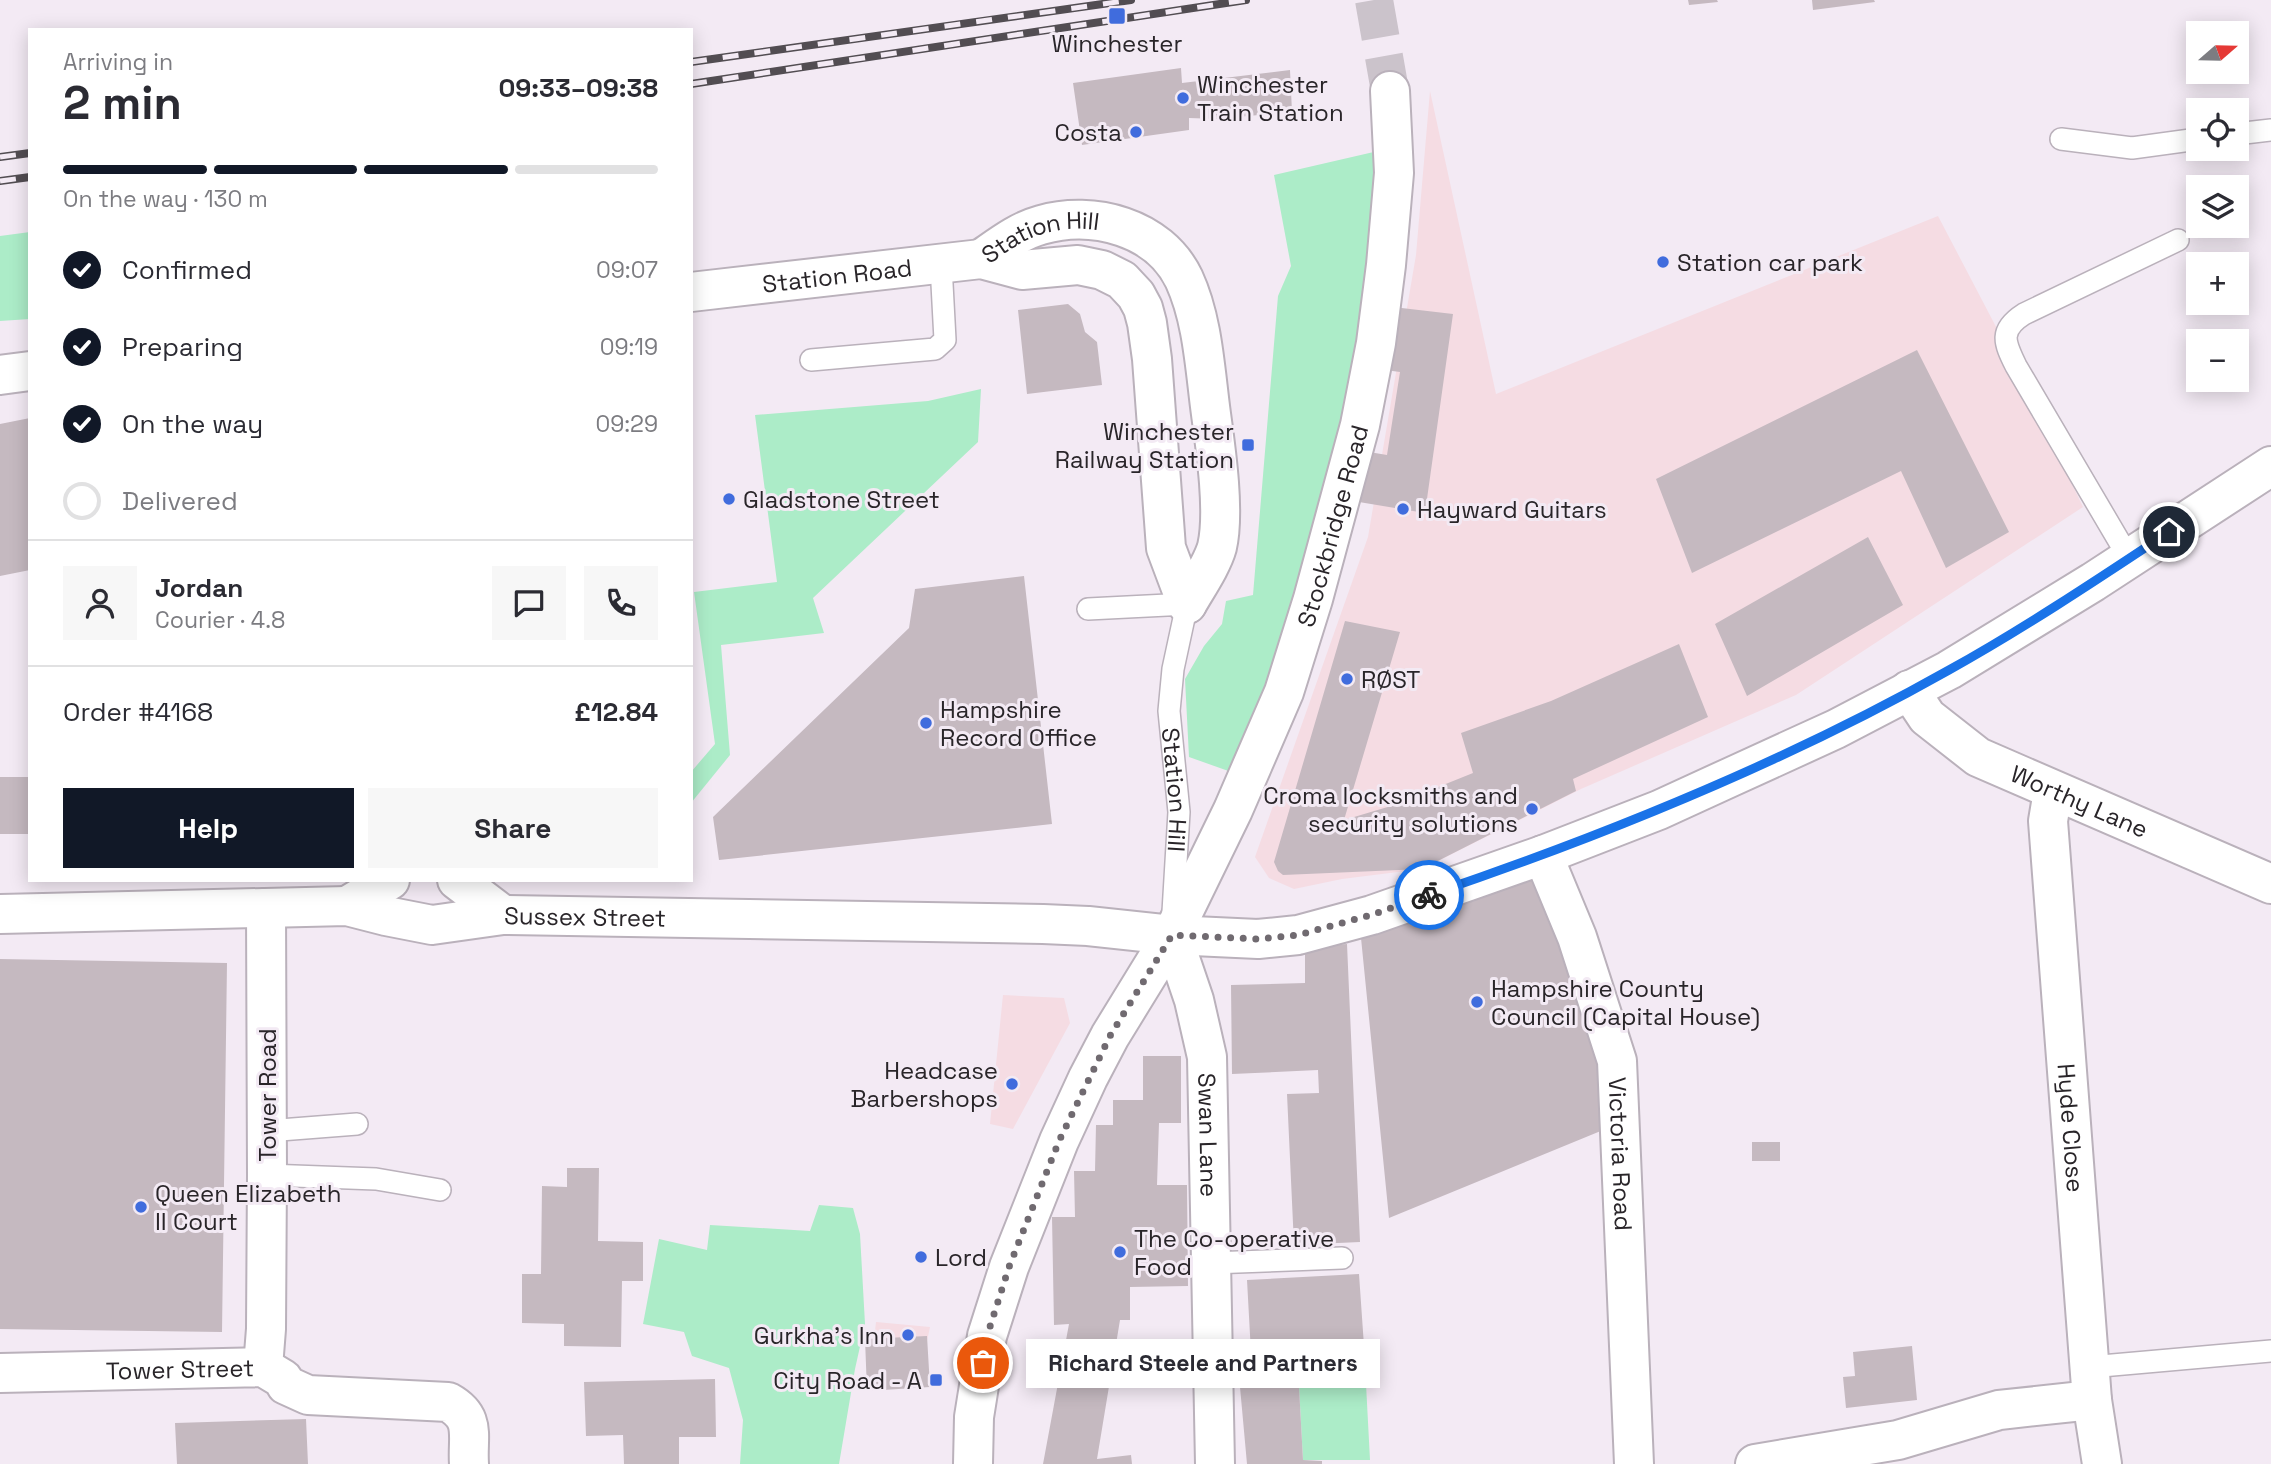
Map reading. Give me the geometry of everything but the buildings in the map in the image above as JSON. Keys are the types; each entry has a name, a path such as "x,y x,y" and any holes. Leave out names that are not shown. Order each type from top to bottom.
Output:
{"street":[{"name":"Stockbridge Road","path":"973,1464 974,1417 987,1336 1009,1267 1059,1141 1088,1079 1110,1036 1172,935 1233,810 1284,692 1313,599 1360,425 1376,343 1394,173 1390,91"},
{"name":"Station Hill","path":"981,259 1012,238 1041,225 1086,218 1120,224 1146,238 1169,255 1184,278 1195,310 1203,354 1215,442 1220,522 1217,549 1188,604"},
{"name":"Station Road","path":"693,292 981,259"},
{"name":"Station Hill","path":"981,259 1022,270 1079,265 1102,270 1122,280 1136,295 1147,323 1152,359 1166,548 1188,604"},
{"path":"0,375 28,371"},
{"name":"Sussex Street","path":"0,914 346,906 432,925 503,915 1043,923 1172,935 1258,939 1298,935 1371,915 1543,855 1671,804 1836,729 1949,670 2271,466"},
{"name":"Worthy Lane","path":"1909,690 1927,717 1978,757 2271,884"},
{"name":"Hyde Close","path":"2053,791 2048,821 2091,1384 2102,1464"},
{"name":"Victoria Road","path":"1543,855 1577,937 1617,1061 1634,1464"},
{"path":"346,906 387,882"},
{"path":"460,882 503,915"},
{"name":"Tower Road","path":"263,1367 266,1329 266,908"},
{"name":"Swan Lane","path":"1172,935 1194,1000 1207,1057 1215,1464"},
{"name":"Tower Street","path":"0,1373 263,1367 283,1379 286,1385 308,1395 447,1402 466,1416 470,1431 469,1464"},
{"path":"1764,1463 1898,1440 2091,1384"}],"lane":[{"path":"2249,133 2271,130"},
{"path":"2061,139 2132,148 2186,141"},
{"path":"2129,558 2015,366 2005,344 2006,334 2013,321 2024,314 2178,240"},
{"path":"811,360 935,349 945,340 941,265"},
{"name":"Station Hill","path":"1172,935 1179,812 1169,711 1173,669 1188,604"},
{"path":"1088,609 1188,604"},
{"path":"267,1131 357,1124"},
{"path":"267,1175 376,1179 440,1190"},
{"path":"1211,1263 1342,1258"},
{"path":"2091,1384 2271,1351"}],"shaded area":[{"path":"1430,91 1496,394 1938,216 2005,344 2083,507 1796,695 1581,789 1422,869 1342,879 1294,889 1269,878 1255,857 1368,537 1416,255"},
{"path":"1003,995 1064,998 1070,1023 1013,1129 990,1124"},
{"path":"876,1322 930,1327 924,1355 873,1348"}],"green space":[{"path":"1378,151 1382,185 1348,429 1275,684 1234,773 1189,757 1185,679 1204,646 1222,624 1226,601 1253,595 1278,296 1291,266 1274,175"},
{"path":"28,232 28,319 0,321 0,236"},
{"path":"981,389 978,442 813,598 824,633 721,645 730,755 693,801 693,770 715,744 694,592 777,582 755,415 928,401"},
{"path":"819,1205 853,1208 860,1234 865,1324 839,1464 740,1464 743,1420 729,1368 692,1356 684,1332 643,1324 659,1239 707,1250 710,1225 810,1231"},
{"path":"1364,1346 1370,1460 1303,1460 1297,1350"}],"tunnel":[{"path":"1374,0 1390,91"}],"railway":[{"path":"693,62 1131,0"},
{"path":"693,84 1246,0"},
{"path":"0,157 28,153"},
{"path":"0,181 28,177"}],"way so far":[{"path":"983,1363 987,1336 1009,1267 1059,1141 1110,1036 1172,935 1258,939 1298,935 1371,915 1429,895"}],"place":[{"name":"Winchester","path":"1117,16"},
{"name":"Winchester Train Station","path":"1183,98"},
{"name":"Costa","path":"1136,132"},
{"name":"Station car park","path":"1663,262"},
{"name":"Winchester Railway Station","path":"1248,445"},
{"name":"Gladstone Street","path":"729,499"},
{"name":"Hayward Guitars","path":"1403,509"},
{"name":"RØST","path":"1347,679"},
{"name":"Hampshire Record Office","path":"926,723"},
{"name":"Croma locksmiths and security solutions","path":"1532,809"},
{"name":"Hampshire County Council (Capital House)","path":"1477,1002"},
{"name":"Headcase Barbershops","path":"1012,1084"},
{"name":"Queen Elizabeth II Court","path":"141,1207"},
{"name":"The Co-operative Food","path":"1120,1252"},
{"name":"Lord","path":"921,1257"},
{"name":"Gurkha's Inn","path":"908,1335"},
{"name":"Richard Steele and Partners","path":"983,1363"},
{"name":"City Road - A","path":"936,1380"}],"route":[{"path":"1429,895 1659,810 1836,729 1949,670 2169,532"}]}
